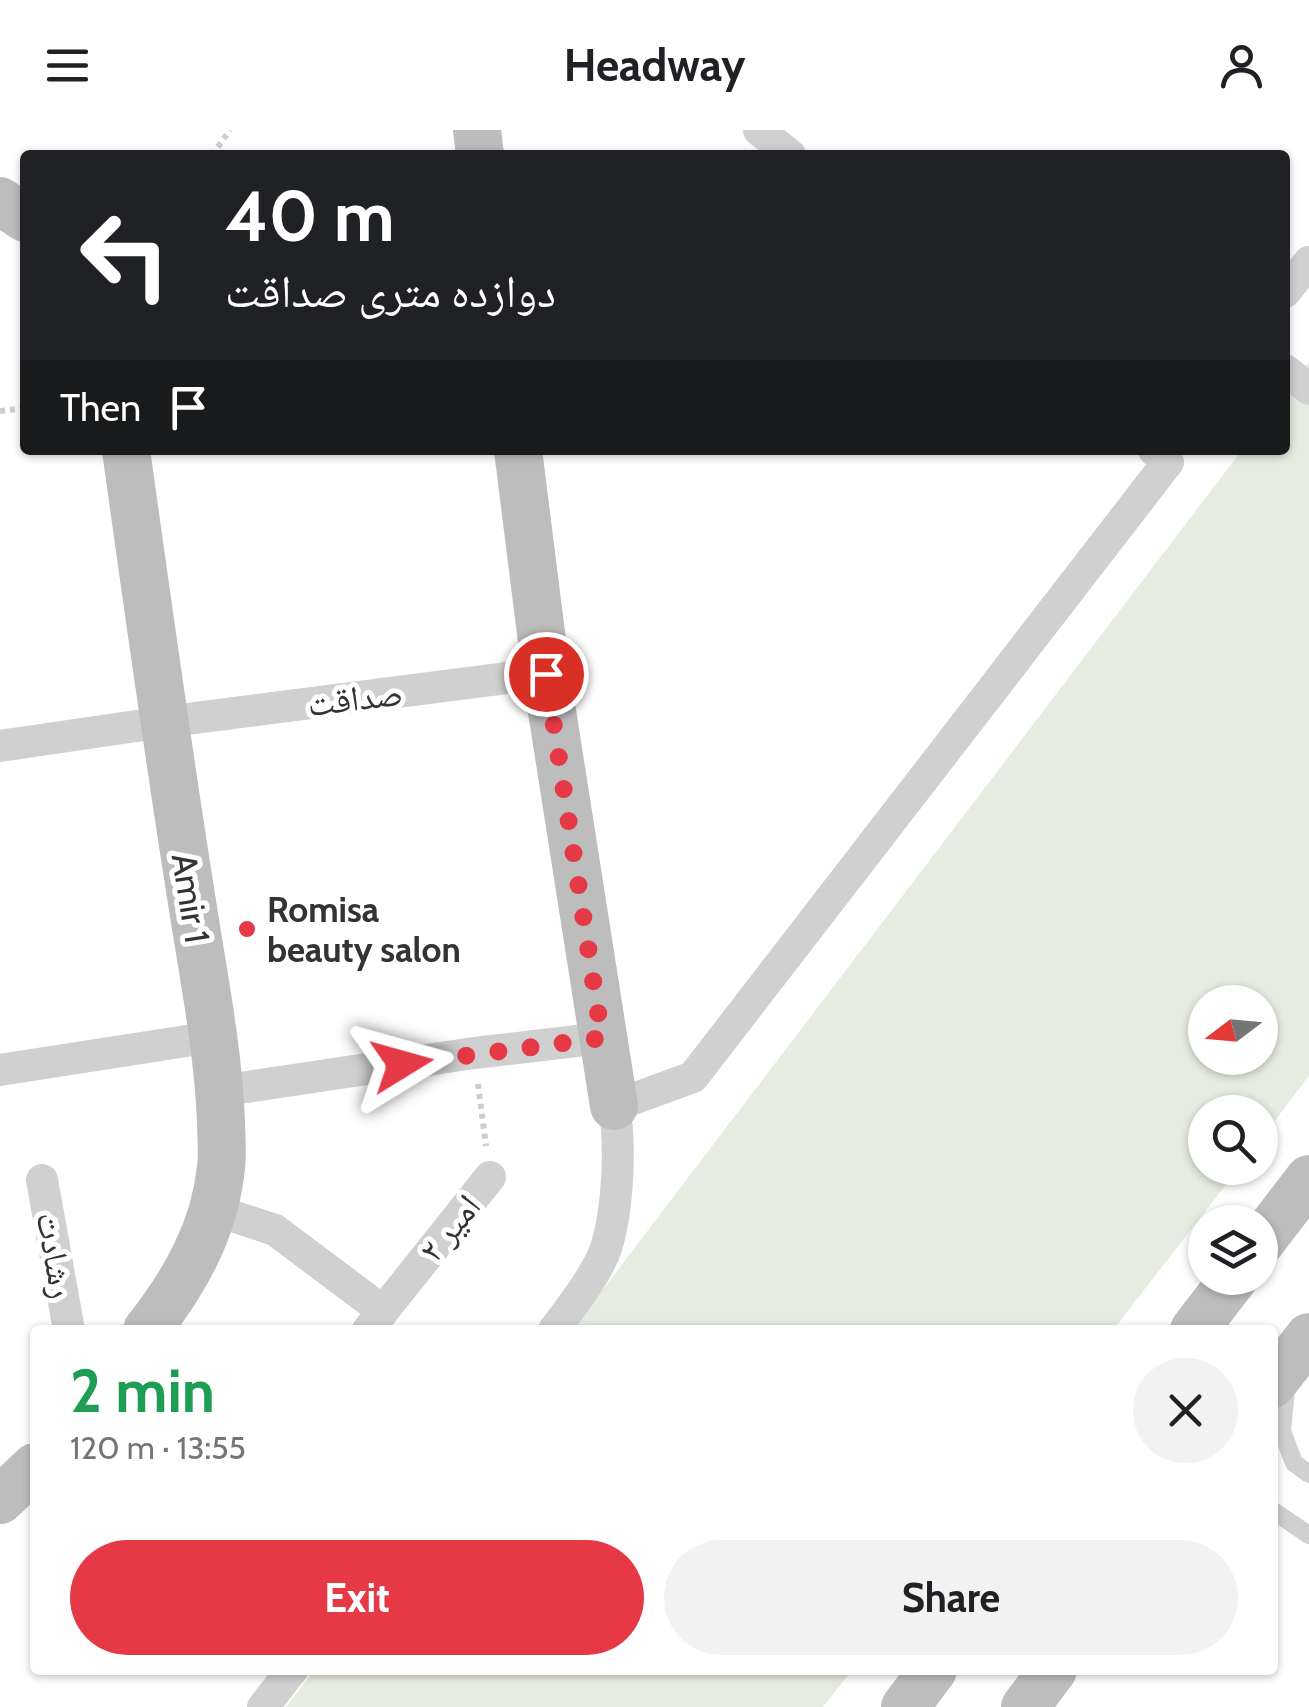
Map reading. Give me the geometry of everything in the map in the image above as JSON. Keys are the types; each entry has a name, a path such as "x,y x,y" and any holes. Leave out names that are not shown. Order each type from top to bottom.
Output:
{"street":[{"path":"759,130 784,150"},
{"path":"1290,286 1309,262"},
{"name":"Amir 1","path":"127,455 220,1091 222,1164 214,1210 199,1250 170,1301 151,1325"},
{"path":"519,455 546,674 618,1124 607,1247 558,1325"},
{"path":"614,1106 693,1077 1168,462 1160,455"},
{"name":"صداقت","path":"0,746 546,674"},
{"path":"0,1070 212,1037"},
{"path":"220,1091 602,1038"},
{"name":"امیر ۲","path":"376,1320 490,1177"},
{"path":"1278,1219 1309,1179"},
{"name":"رشادت","path":"42,1180 68,1325"},
{"path":"214,1210 275,1230 376,1320"},
{"path":"1198,1325 1221,1295"},
{"path":"0,1500 30,1472"},
{"path":"263,1707 288,1675"},
{"path":"904,1707 929,1675"},
{"path":"1025,1707 1049,1675"}],"lane":[{"path":"1291,1361 1282,1431 1294,1463 1309,1474"},
{"path":"1278,1514 1309,1535"}],"path":[{"name":"امیر ۲","path":"474,1054 490,1177"}],"shaded area":[{"path":"1309,362 1309,1076 1278,1116 1278,1095 1188,1095 1188,1185 1226,1185 1210,1205 1188,1205 1188,1234 1117,1325 576,1325 1238,455 1290,455 1290,387"},
{"path":"310,1675 848,1675 823,1707 286,1707"}],"place":[{"name":"Romisa beauty salon","path":"247,929"}],"route":[{"path":"402,1064 602,1038 546,674"}]}
